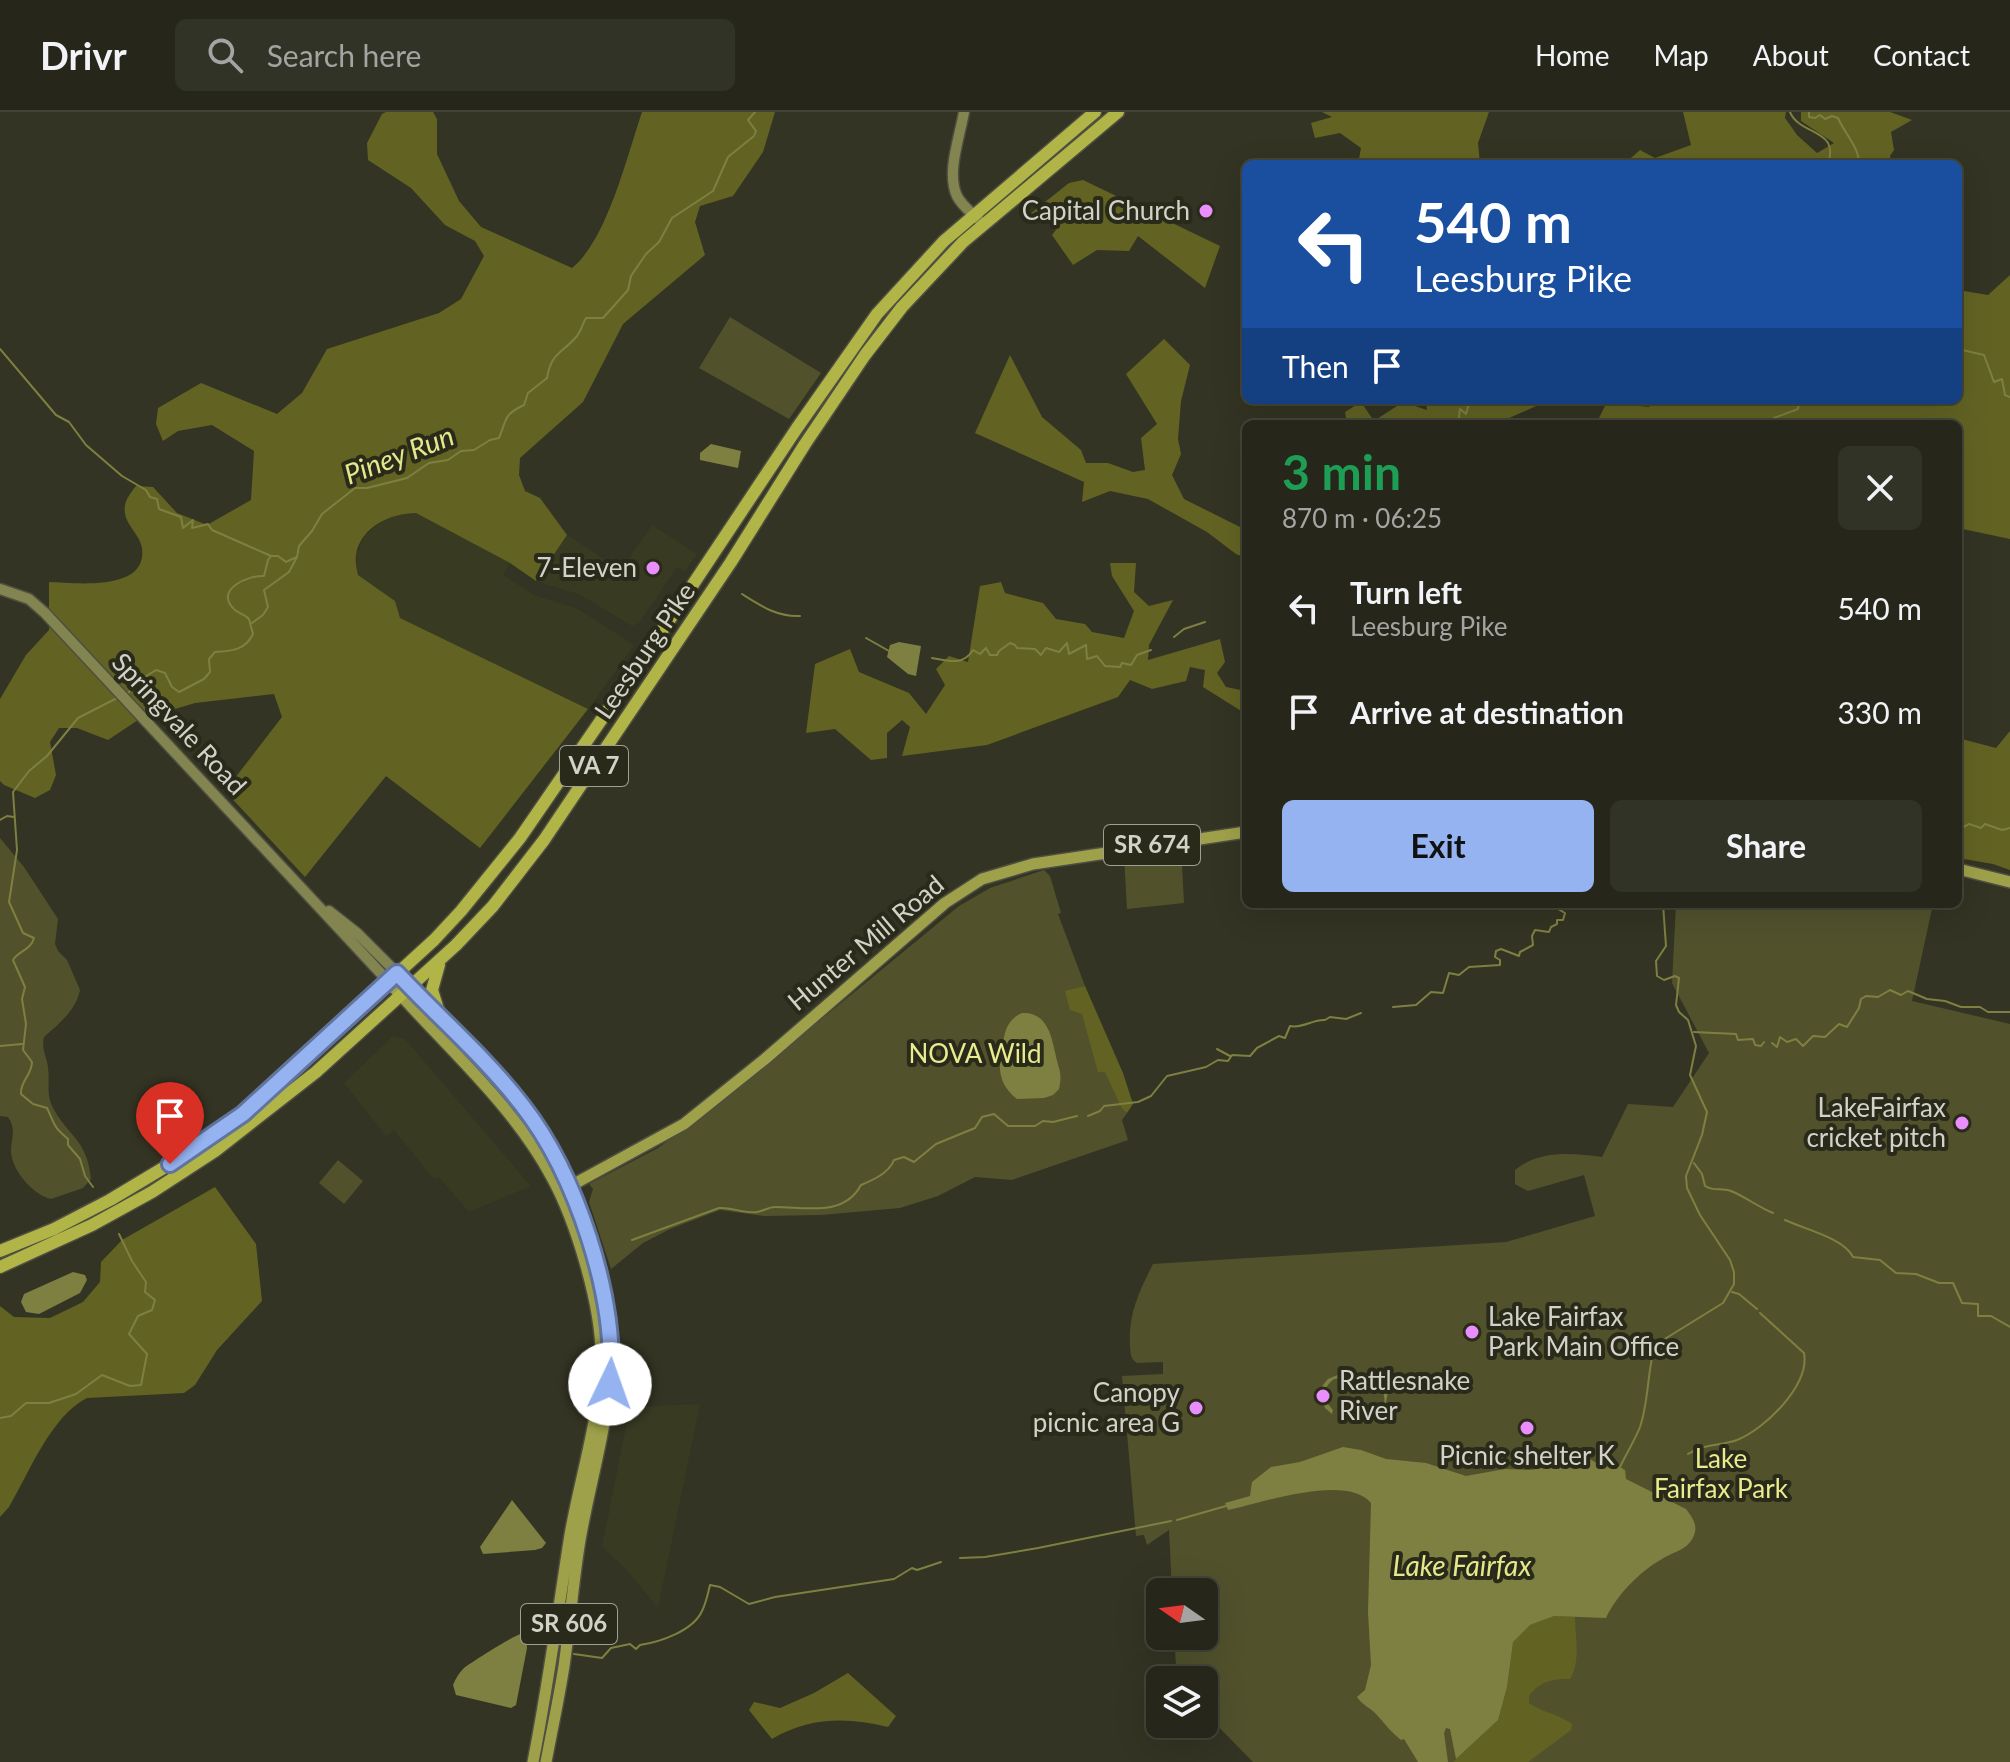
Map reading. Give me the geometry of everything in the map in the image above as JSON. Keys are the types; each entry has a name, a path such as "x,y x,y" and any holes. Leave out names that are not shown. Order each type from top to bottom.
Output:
{"highway":[{"name":"Leesburg Pike","path":"0,1251 54,1229 110,1200 208,1139 261,1098 461,911 506,857 861,335 914,271 973,214 1095,112"},
{"name":"Leesburg Pike","path":"0,1267 92,1225 152,1192 215,1151 304,1082 442,958 493,906 544,840 731,562 865,355 919,287 983,224 1118,112"},
{"path":"441,1019 432,990 442,958"}],"main road":[{"path":"964,112 954,181 959,199 983,224"},
{"name":"Springvale Road","path":"0,589 20,595 39,607 257,842 317,902 336,926 392,977"},
{"name":"Hunter Mill Road","path":"564,1189 684,1124 765,1059 945,903 977,882 1033,864 1242,833"},
{"path":"1962,870 2010,882"},
{"name":"SR 606","path":"392,977 504,1109 564,1189 596,1311 601,1361 597,1396 565,1565 555,1647 533,1762"},
{"name":"SR 606","path":"406,991 441,1019 520,1102 542,1134 602,1289 612,1349 606,1411 580,1541 564,1666 546,1762"}],"shaded area":[{"path":"386,112 433,112 437,119 437,154 459,201 481,227 572,268 596,238 606,218 642,112 775,112 763,152 733,196 700,206 695,222 705,255 623,324 583,402 520,458 519,475 525,491 540,498 567,535 536,581 510,563 416,513 397,516 378,524 370,529 359,545 356,557 358,575 395,601 400,618 588,709 480,848 386,776 305,877 225,791 282,717 274,694 195,703 138,720 108,740 77,728 59,728 50,742 56,775 50,790 35,798 4,785 0,781 0,699 26,655 49,630 49,582 108,582 134,572 141,562 142,548 126,518 125,506 136,486 153,487 177,513 207,525 251,500 254,451 212,425 178,431 163,441 156,424 158,408 201,383 277,414 302,393 327,349 439,313 461,299 484,256 475,241 445,225 411,188 368,160 367,143"},
{"path":"1322,112 1489,112 1478,143 1480,160 1359,160 1361,148 1340,133 1315,138 1311,123 1332,117"},
{"path":"1683,112 1786,112 1785,118 1797,135 1817,153 1834,143 1801,121 1801,112 1890,112 1912,120 1891,132 1894,150 1890,160 1629,160 1640,150 1655,158 1691,145"},
{"path":"1083,180 1220,246 1205,288 1138,236 1129,251 1097,250 1073,265 1052,235 1061,223 1076,218 1063,211 1030,214 1069,183"},
{"path":"2010,275 2010,539 1962,529 1962,420 1599,420 1606,404 1649,407 1651,404 1962,404 1962,291 1988,295"},
{"path":"1164,339 1190,365 1181,401 1178,439 1181,454 1172,475 1184,499 1242,528 1242,556 1207,532 1148,499 1110,491 1082,502 1084,482 975,433 1010,355 1042,417 1081,450 1086,463 1108,463 1133,472 1145,470 1141,438 1157,424 1126,374"},
{"path":"1362,404 1373,420 1346,420 1345,412"},
{"path":"1400,404 1427,410 1426,404 1541,404 1505,420 1376,420"},
{"path":"401,513 416,513 510,563 503,575 534,595 578,609 634,645 588,709 400,618 395,601 358,575 356,556 365,535 383,520"},
{"path":"652,525 697,554 685,571 677,567 639,623 632,626 581,595 536,581 567,535 621,570"},
{"path":"1110,563 1136,563 1134,592 1149,606 1173,600 1149,645 1148,660 1220,639 1225,662 1217,673 1226,687 1242,690 1242,711 1203,687 1205,670 1190,667 1186,681 1152,689 1130,680 1118,697 987,745 902,756 910,727 902,720 887,733 887,758 871,760 835,729 806,733 815,664 850,649 859,672 909,693 926,714 945,685 936,669 949,656 968,662 980,586 1001,582 1005,593 1043,603 1056,619 1085,624 1092,632 1124,638 1134,611 1112,576"},
{"path":"2010,731 2010,870 1962,859 1962,739 1996,748"},
{"path":"1085,986 1123,1073 1133,1104 1127,1113 1122,1109 1105,1072 1098,1072 1082,1014 1070,1010 1065,991"},
{"path":"393,1036 405,1039 531,1186 469,1212 439,1177 434,1179 394,1130 386,1136 344,1083"},
{"path":"215,1187 256,1244 262,1301 217,1350 195,1385 184,1393 87,1398 74,1406 52,1431 9,1507 0,1517 0,1306 14,1317 50,1318 83,1302 100,1282 101,1262 122,1240"},
{"path":"700,1404 658,1608 626,1569 602,1547 630,1407"},
{"path":"1554,1616 1575,1617 1576,1657 1573,1672 1570,1679 1542,1684 1529,1696 1529,1703 1572,1724 1571,1730 1528,1762 1453,1762 1498,1720 1507,1687 1513,1642 1530,1625"},
{"path":"848,1673 896,1716 888,1727 829,1721 800,1726 772,1739 749,1710 754,1702 780,1708"}],"green space":[{"path":"730,317 821,373 789,419 699,368"},
{"path":"0,838 24,867 58,919 55,944 67,960 80,990 71,1010 44,1037 43,1046 50,1101 81,1146 91,1179 83,1188 51,1199 37,1192 18,1173 11,1149 12,1125 8,1117 0,1116"},
{"path":"1181,846 1184,903 1127,909 1124,855"},
{"name":"NOVA Wild","path":"1044,870 1050,876 1061,913 1058,914 1085,986 1122,1109 1127,1113 1122,1120 1128,1140 1012,1180 975,1177 938,1196 900,1208 764,1216 720,1210 643,1243 611,1269 589,1202 593,1189 589,1184 658,1148 722,1101 959,906 990,888"},
{"name":"Lake Fairfax Park","path":"1676,908 1932,908 1912,1001 2010,1024 2010,1762 1253,1762 1218,1726 1218,1666 1176,1666 1175,1650 1218,1650 1218,1578 1171,1578 1169,1530 1147,1545 1144,1535 1136,1536 1122,1376 1163,1374 1163,1362 1137,1363 1131,1354 1133,1313 1153,1264 1506,1242 1595,1216 1584,1175 1528,1191 1515,1184 1515,1170 1545,1156 1568,1154 1602,1157 1628,1104 1673,1107 1709,1053 1672,983"},
{"path":"338,1160 363,1181 344,1204 319,1183"}],"water":[{"path":"711,444 741,451 738,468 700,460 700,453"},
{"path":"899,642 921,646 916,676 908,674 887,657 890,645"},
{"path":"1022,1013 1037,1016 1046,1025 1060,1070 1059,1089 1044,1098 1017,1099 1007,1089 1000,1072 1006,1030 1012,1020"},
{"path":"73,1272 85,1275 87,1280 80,1293 39,1314 26,1312 21,1302 24,1294"},
{"name":"Rattlesnake River","path":"1340,1374 1359,1378 1374,1376 1385,1384 1389,1382 1392,1387 1385,1408 1377,1413 1349,1418 1349,1413 1375,1409 1384,1404 1384,1394 1374,1380 1354,1382 1341,1378 1333,1380 1325,1390 1332,1414 1325,1408 1319,1390 1328,1379"},
{"name":"Lake Fairfax","path":"1343,1447 1386,1459 1426,1463 1466,1476 1505,1469 1531,1470 1588,1458 1605,1468 1613,1463 1625,1470 1626,1479 1686,1509 1695,1532 1686,1546 1637,1577 1606,1618 1554,1616 1530,1625 1513,1642 1507,1687 1498,1720 1456,1759 1450,1729 1446,1728 1448,1762 1418,1762 1404,1739 1397,1737 1357,1697 1365,1690 1371,1665 1368,1612 1371,1503 1359,1494 1324,1490 1228,1510 1225,1503 1250,1496 1252,1482 1271,1467 1300,1462"},
{"path":"512,1500 546,1543 535,1550 483,1554 480,1547"},
{"path":"521,1634 526,1637 527,1648 516,1705 511,1708 456,1695 453,1685 464,1668"}],"waterway":[{"name":"Piney Run","path":"252,623 268,607 264,590 289,572 299,546 322,514 355,488 407,478 429,463 448,460 461,451 474,450 499,438 509,415 524,405 528,393 547,378 555,358 577,336 586,318 603,318 628,290 631,276 646,254 659,242 672,218 713,191 728,157 754,136 756,131 748,120 755,112"},
{"path":"1790,112 1795,120 1829,144 1829,160"},
{"path":"1809,112 1809,117 1838,118 1858,160"},
{"path":"0,349 56,415 69,422 86,445 122,476 157,499 159,509 181,517 183,528 193,520 192,528 208,524 212,530 271,556"},
{"path":"1962,350 1984,355 1994,382 2002,379 2005,395 2010,397"},
{"path":"1459,420 1460,409 1466,414 1469,404"},
{"path":"1772,420 1798,409 1799,404"},
{"name":"Piney Run","path":"127,694 156,670 165,673 172,687 179,692 204,679 210,672 209,659 215,652 241,647 253,634 249,619 235,610 229,601 231,589 250,578 264,576 271,556 278,556 286,562 297,557"},
{"path":"742,594 777,613 800,616"},
{"path":"1174,637 1184,629 1205,622"},
{"path":"866,638 889,651"},
{"path":"932,658 960,660 973,650 980,654 986,648 990,655 997,655 1010,643 1017,648 1035,649 1041,655 1046,648 1059,652 1067,643 1069,654 1086,645 1087,659 1097,656 1105,666 1120,667 1122,663 1131,665 1137,655 1151,650"},
{"name":"Piney Run","path":"93,1187 85,1176 80,1159 68,1145 68,1139 55,1126 47,1108 33,1104 21,1094 32,1062 23,1050 26,1024 22,999 25,987 13,960 34,938 23,933 9,902 17,850 13,792 78,718 117,698"},
{"path":"0,820 7,816 14,817"},
{"path":"1962,828 1969,824 1981,828 1985,824 2002,830 2010,828"},
{"path":"1393,1007 1416,1005 1431,992 1443,993 1449,973 1459,975 1469,967 1500,965 1500,960 1495,957 1496,951 1501,949 1519,956 1520,952 1533,945 1535,930 1549,932 1557,920 1563,920 1565,913 1559,908"},
{"path":"1620,1467 1643,1417 1655,1345 1723,1303 1734,1284 1730,1260 1700,1215 1687,1188 1686,1176 1702,1135 1707,1112 1690,1075 1696,1046 1688,1020 1676,1005 1679,978 1675,976 1664,980 1657,976 1656,961 1666,946 1663,908"},
{"path":"1772,1043 1777,1047 1780,1037 1787,1042 1796,1039 1803,1046 1813,1036 1825,1037 1839,1024 1847,1027 1861,999 1878,997 1890,990 1901,995 1908,991 1961,1007 1980,1007 1988,1012 2010,1012"},
{"path":"1088,1116 1104,1106 1138,1102 1151,1096 1167,1076 1206,1067 1218,1060 1228,1061 1232,1055 1250,1056 1257,1048 1279,1036 1285,1038 1290,1026 1330,1017 1346,1019 1361,1013"},
{"path":"1694,1032 1736,1034 1738,1040 1753,1039 1755,1045 1761,1046 1764,1042"},
{"path":"0,1046 22,1044"},
{"path":"1217,1049 1230,1056"},
{"path":"632,1240 719,1208 752,1212 773,1207 834,1206 845,1202 861,1185 885,1172 894,1160 904,1157 914,1162 936,1144 975,1128 982,1117 994,1114 1008,1126 1035,1126 1043,1121 1053,1122 1077,1116"},
{"path":"1694,1163 1702,1174 1705,1186 1731,1191 1773,1213"},
{"path":"1785,1220 1833,1239 1853,1257 1880,1260 1896,1273 1916,1274 1939,1283 1953,1283 1962,1303 1978,1304 1978,1316 1991,1316 2010,1327"},
{"name":"Piney Run","path":"0,1418 11,1416 26,1403 49,1403 76,1394 102,1375 130,1386 141,1385 147,1354 129,1334 138,1316 152,1310 155,1300 145,1292 146,1282 119,1234"},
{"path":"1732,1292 1757,1309"},
{"path":"1688,1454 1700,1448 1737,1440 1760,1426 1783,1404 1800,1379 1804,1353 1760,1313"},
{"path":"1177,1520 1226,1506"},
{"path":"960,1558 1038,1548 1171,1521"},
{"path":"574,1654 602,1658 611,1648 630,1644 636,1649 675,1634 698,1618 710,1585 720,1587 749,1604 775,1597 894,1579 912,1568 917,1570 941,1562"}],"place":[{"name":"Capital Church","path":"1206,211"},
{"name":"7-Eleven","path":"653,568"},
{"name":"LakeFairfax cricket pitch","path":"1962,1123"},
{"name":"Lake Fairfax Park Main Office","path":"1472,1332"},
{"name":"Rattlesnake River","path":"1323,1396"},
{"name":"Canopy picnic area G","path":"1196,1408"},
{"name":"Picnic shelter K","path":"1527,1428"}],"route":[{"path":"170,1164 243,1114 397,973 520,1102 560,1166 592,1252 605,1302 611,1332 610,1384"}]}
